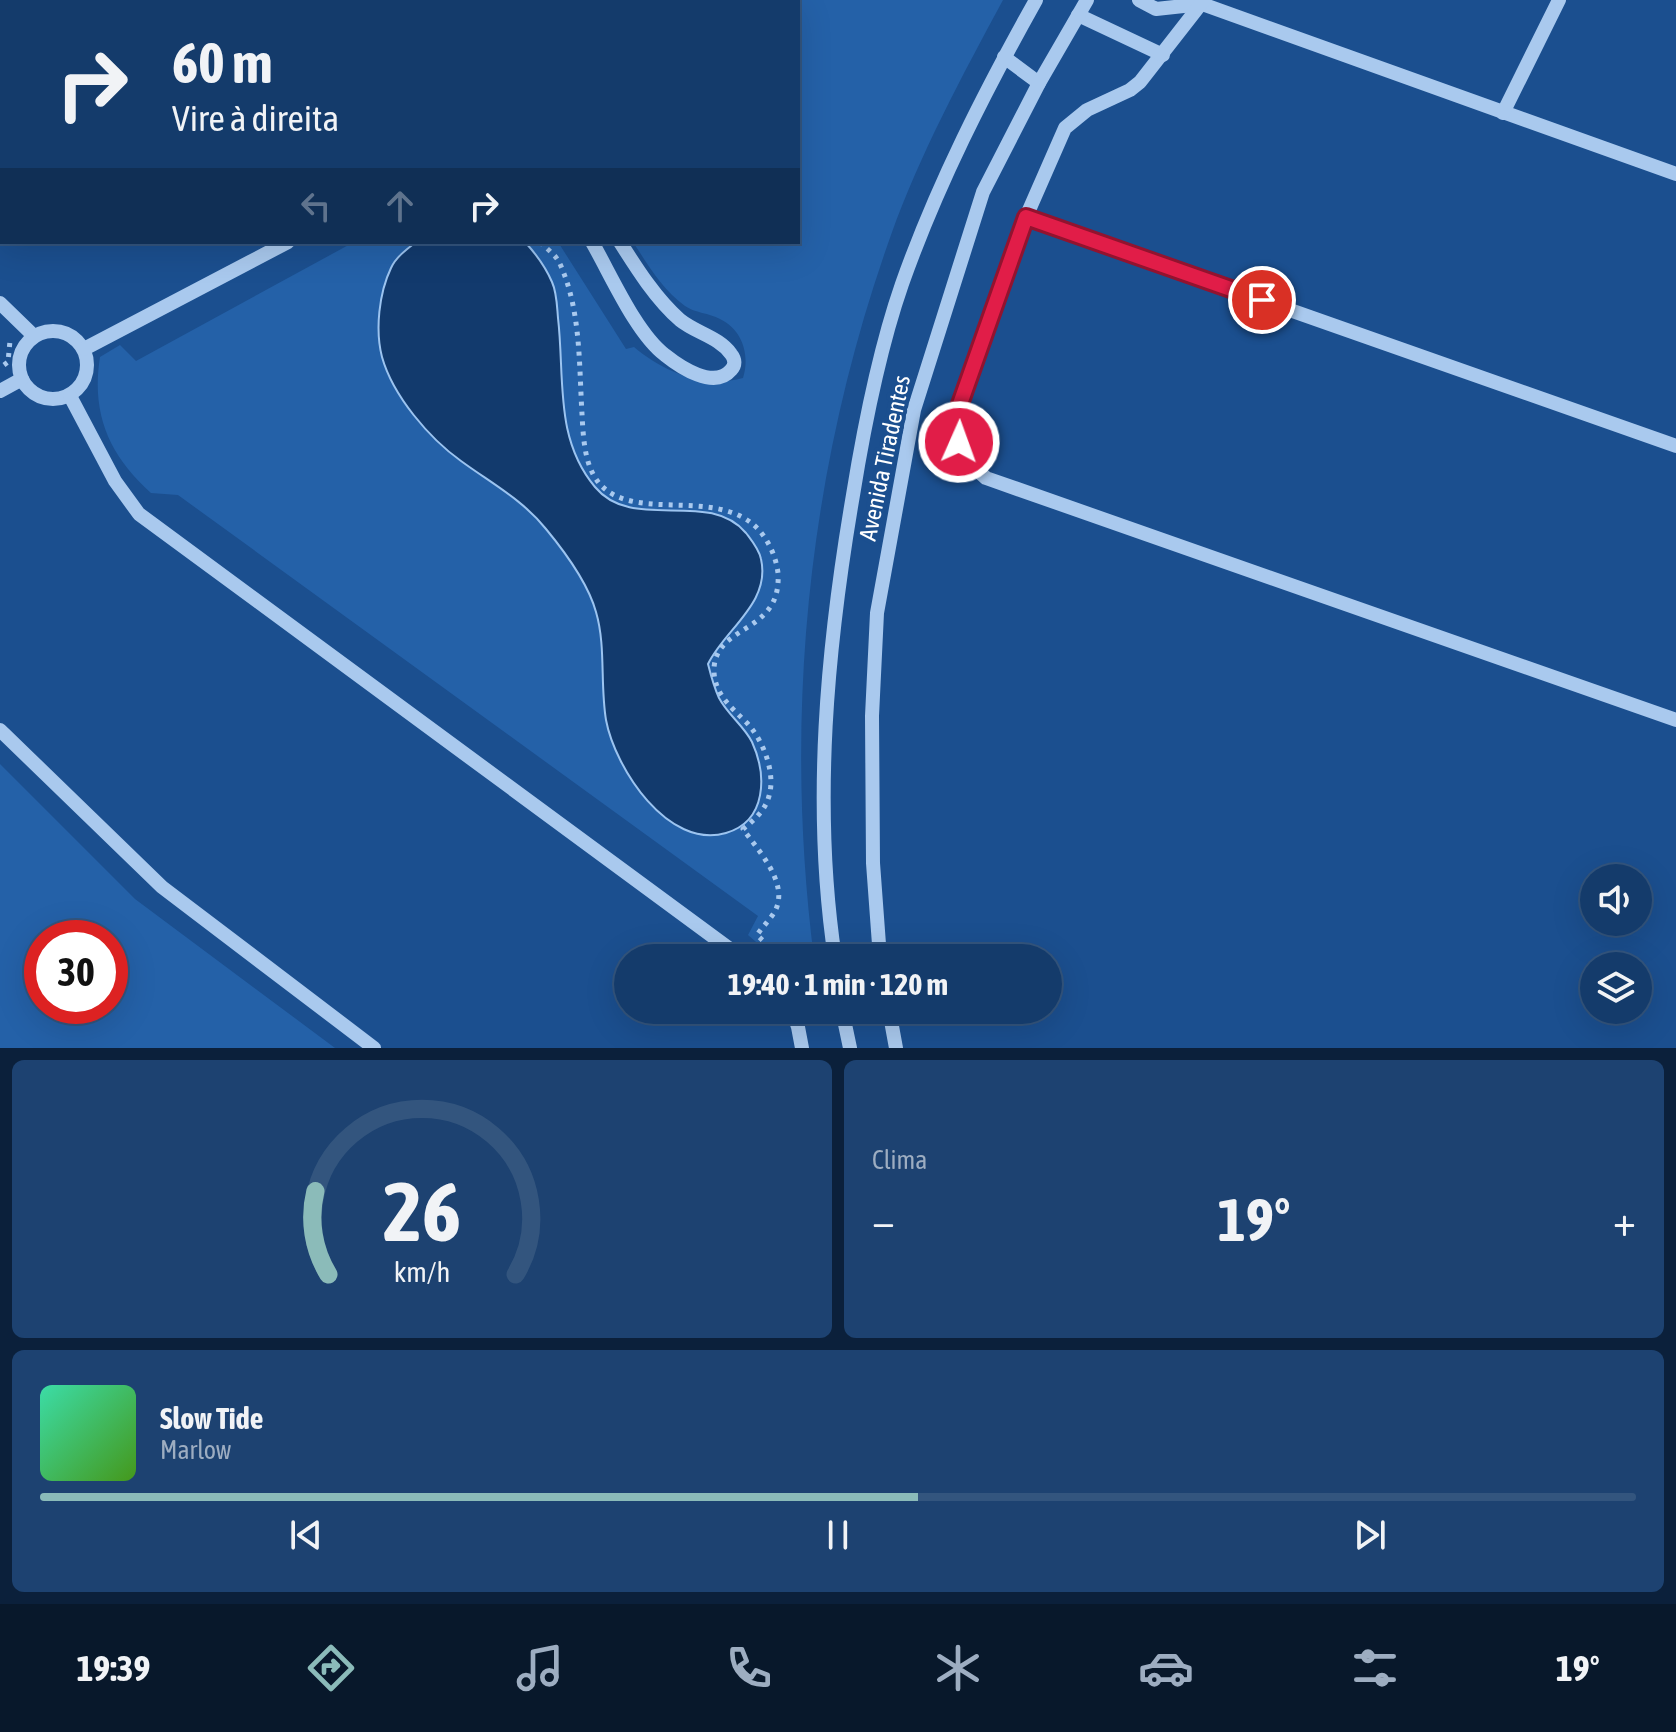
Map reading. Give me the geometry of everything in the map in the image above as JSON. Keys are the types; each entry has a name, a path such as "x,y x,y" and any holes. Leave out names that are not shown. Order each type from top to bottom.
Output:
{"street":[{"name":"Avenida Tiradentes","path":"833,944 825,895 824,777 828,671 842,560 865,423 902,286 948,168 1036,0"},
{"name":"Avenida Tiradentes","path":"879,944 873,863 872,716 877,613 914,410 983,192 1039,83 1087,0"},
{"path":"1139,0 1156,9 1202,1 1676,174"},
{"path":"1503,113 1559,0"},
{"path":"1202,1 1150,73 1130,90 1087,110 1065,128 1026,217 957,416 959,442 965,456 986,478 1676,720"},
{"path":"1078,15 1163,55"},
{"path":"1004,57 1039,83"},
{"path":"1026,217 1676,446"},
{"path":"84,349 284,244"},
{"path":"593,244 648,339 664,355 697,375 710,378 729,373 735,360 730,351 680,320 661,300 621,244"},
{"path":"0,303 34,336"},
{"path":"44,331 67,333 77,339 84,349 87,359 85,380 70,396 48,399 28,389 22,379 19,370 21,351 34,336 44,331"},
{"path":"0,391 22,379"},
{"path":"70,396 115,481 139,514 723,944"},
{"path":"0,730 162,887 374,1048"},
{"path":"797,1024 802,1048"},
{"path":"845,1024 850,1048"},
{"path":"892,1024 896,1048"}],"path":[{"path":"542,244 560,262 575,312 583,438 592,472 602,487 617,498 644,504 673,503 743,516 759,530 772,550 778,583 775,601 765,615 721,649 714,665 715,680 722,697 759,738 771,782 769,796 760,814 743,829 770,868 778,887 777,908 757,935 766,944"},
{"path":"0,368 8,362 11,346 7,330"}],"shaded area":[{"path":"800,0 1003,0 942,116 902,205 863,323 840,412 822,502 810,592 803,684 801,775 813,944 759,944 748,935 758,916 178,495 151,493 124,464 106,432 101,415 98,397 100,357 120,345 136,361 350,244 559,244 626,349 634,347 671,371 699,380 743,378 745,353 734,330 720,319 689,308 669,292 634,244 800,244"},
{"path":"414,244 527,244 544,266 554,286 567,428 582,468 595,487 611,500 629,507 712,513 730,520 746,533 757,548 762,575 759,589 745,615 708,664 719,698 749,736 760,768 760,795 756,808 740,827 726,833 705,835 684,829 648,801 620,760 611,739 604,706 599,625 592,601 575,568 527,509 437,441 394,386 382,357 379,324 387,278 402,254"},
{"path":"0,764 135,899 335,1048 0,1048"}],"route":[{"path":"959,442 957,416 960,404 1026,217 1262,300"}]}
